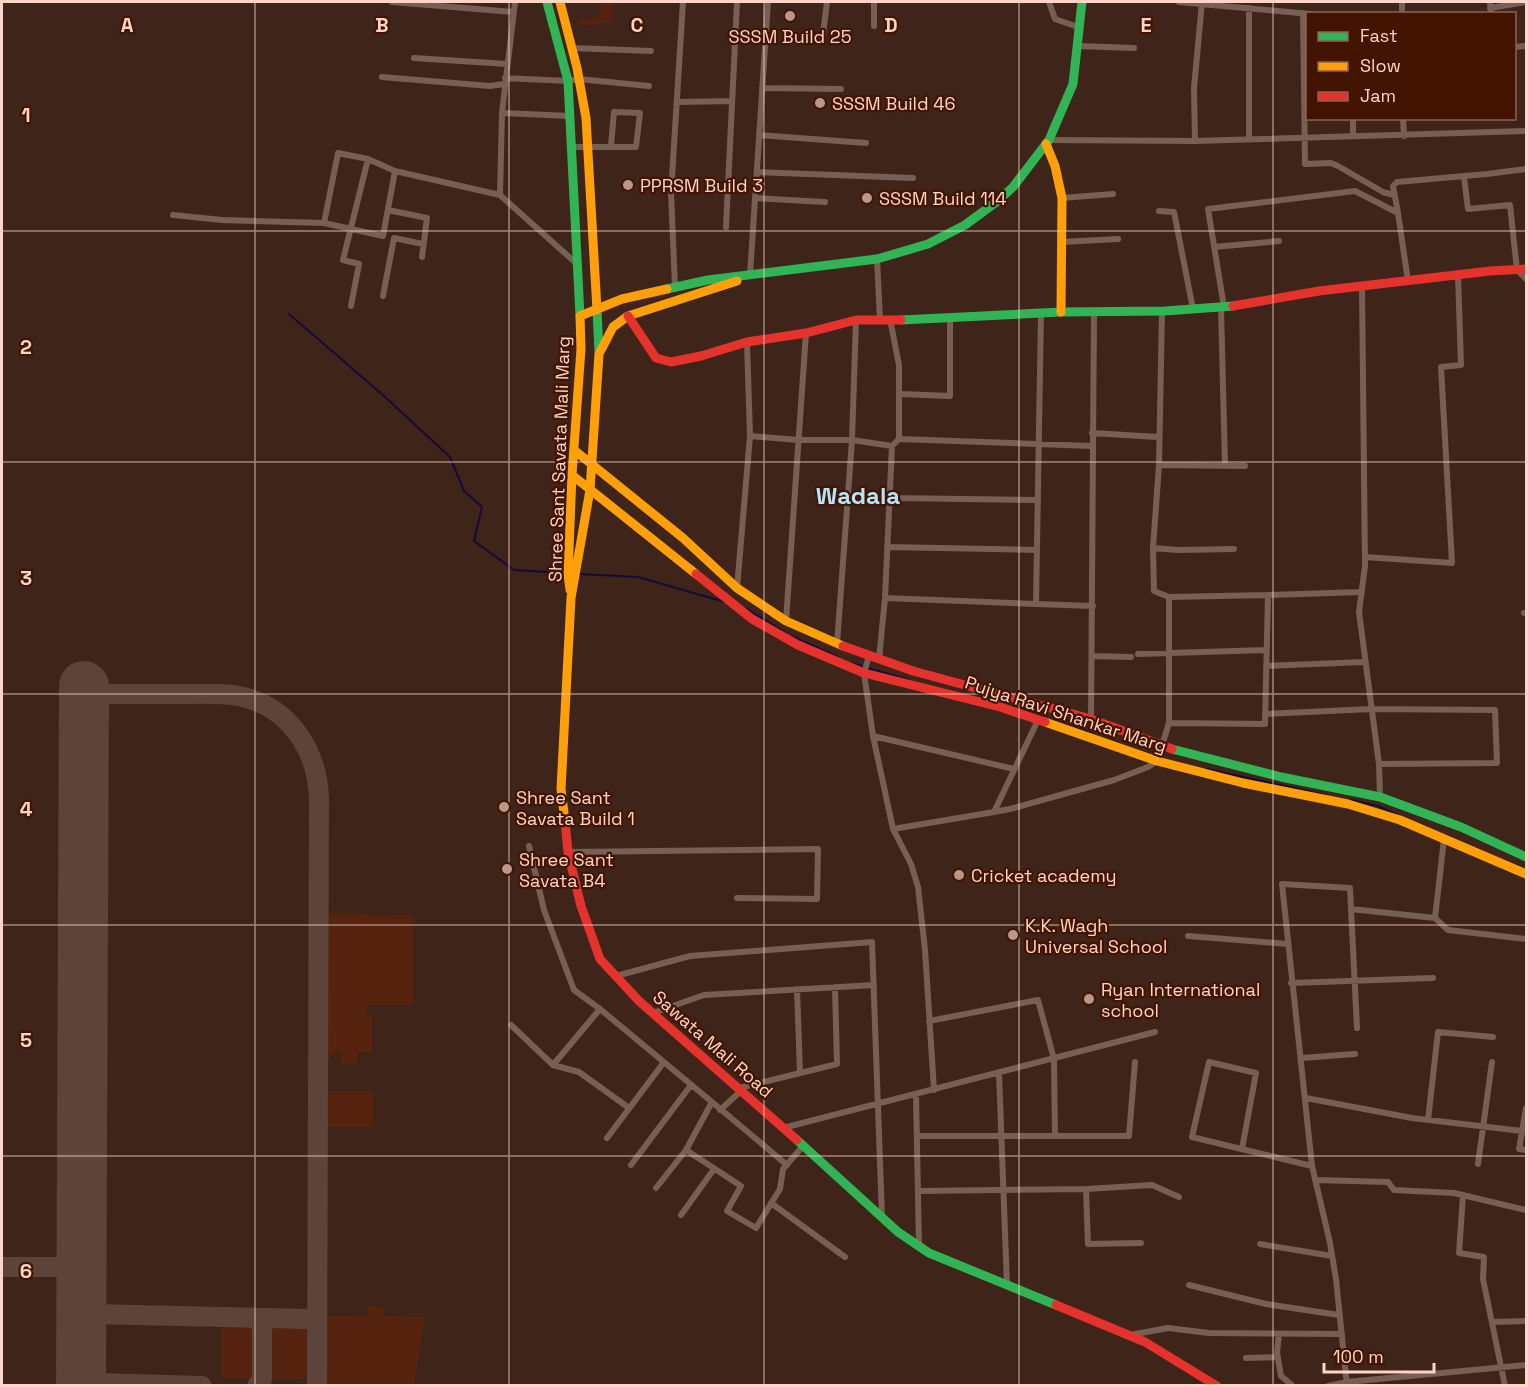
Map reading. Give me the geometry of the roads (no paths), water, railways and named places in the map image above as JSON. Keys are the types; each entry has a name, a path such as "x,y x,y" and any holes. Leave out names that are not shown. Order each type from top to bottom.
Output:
{"main road":[{"path":"547,2 568,81 580,316"},
{"path":"560,2 586,118 599,354"},
{"name":"Shree Sant Savata Mali Marg","path":"1076,2 1078,27"},
{"name":"Shree Sant Savata Mali Marg","path":"571,598 568,574 581,349 580,316 622,299 675,286 877,259 928,244 983,213 1013,187 1047,142 1059,121 1073,84 1082,2"},
{"path":"1047,142 1062,198 1061,312"},
{"path":"628,316 656,358 671,362 701,356 747,342 806,333 856,320 1222,308 1271,298 1362,286 1522,269"},
{"name":"Shree Sant Savata Mali Marg","path":"590,490 599,354 614,327 628,316 707,292 750,276"},
{"path":"574,450 683,538 737,588 786,621 837,644 913,671 1091,719 1162,746 1281,777 1380,797 1461,827 1527,857"},
{"name":"Pujya Ravi Shankar Marg","path":"572,476 752,619 798,645 864,673 1000,707 1157,761 1243,783 1348,804 1400,820 1527,874"},
{"name":"Sawata Mali Road","path":"590,490 571,598 561,789 568,852 581,906 600,959 652,1013 898,1232 929,1253 1145,1342 1217,1386"}],"street":[{"path":"392,2 513,12"},
{"path":"500,195 502,113 515,2"},
{"path":"675,286 670,193 683,2"},
{"path":"726,227 737,2"},
{"path":"750,276 768,2"},
{"path":"822,42 827,2"},
{"path":"874,2 874,26"},
{"path":"1049,2 1055,19 1078,27"},
{"path":"1179,2 1306,13 1303,137 1305,164 1331,163 1383,192 1394,195"},
{"path":"1490,8 1527,2"},
{"path":"1195,141 1194,88 1201,3"},
{"path":"1249,8 1249,139"},
{"path":"1077,46 1134,48"},
{"path":"572,48 651,51"},
{"path":"414,58 507,64"},
{"path":"382,77 490,86 505,81 579,79 649,86"},
{"path":"762,88 841,89"},
{"path":"677,102 732,101"},
{"path":"572,147 636,147 640,113 614,112 611,146"},
{"path":"502,113 570,116"},
{"path":"1353,120 1353,136"},
{"path":"1403,120 1404,136"},
{"path":"1047,142 1195,141 1527,131"},
{"path":"759,135 866,143"},
{"path":"324,223 338,153 368,159 395,171 500,195 577,264"},
{"path":"351,306 359,264 343,260 368,159"},
{"path":"1408,281 1393,186 1397,182 1527,169"},
{"path":"173,214 222,220 324,223 383,236 395,171"},
{"path":"757,172 913,177"},
{"path":"1464,177 1468,209 1510,205 1522,269 1527,279"},
{"path":"1225,465 1222,308 1208,208 1355,191 1398,213"},
{"path":"1062,198 1113,194"},
{"path":"755,198 825,202"},
{"path":"388,210 427,218 422,257"},
{"path":"1159,211 1174,212 1193,309"},
{"path":"382,296 394,238 423,244"},
{"path":"1061,242 1118,238"},
{"path":"1214,247 1279,241"},
{"path":"877,259 880,319"},
{"path":"1365,556 1452,563 1441,367 1461,365 1458,275"},
{"path":"1362,286 1365,556 1359,612 1379,764 1380,797"},
{"path":"1162,311 1159,465 1153,548 1154,591 1169,597 1362,591"},
{"path":"1091,719 1094,312"},
{"path":"1036,604 1041,313"},
{"path":"900,394 950,396 950,318"},
{"path":"890,319 898,365 899,439 892,446 885,598 874,658 864,673 873,736 893,829 911,864 918,887 925,950 934,1090"},
{"path":"837,644 852,440 856,320"},
{"path":"786,621 806,333"},
{"path":"737,588 750,436 747,342"},
{"path":"1092,433 1158,437"},
{"path":"750,436 798,440 852,440 892,446"},
{"path":"899,439 1092,446"},
{"path":"1159,465 1245,466"},
{"path":"891,498 1038,500"},
{"path":"887,547 1037,550"},
{"path":"1153,548 1234,549"},
{"path":"1168,723 1265,724 1268,595"},
{"path":"893,829 1010,809 1114,780 1148,767 1157,761 1168,723 1169,597"},
{"path":"885,598 1093,606"},
{"path":"1092,656 1266,650"},
{"path":"1266,666 1364,662"},
{"path":"1265,714 1371,709 1495,710 1497,763 1379,764"},
{"path":"994,812 1038,720"},
{"path":"873,736 1014,769"},
{"path":"1435,918 1444,839"},
{"path":"529,846 544,910 574,990 600,1009 787,1165"},
{"path":"568,852 818,849 817,899 737,898"},
{"path":"1347,1384 1332,1256 1312,1166 1282,884 1350,888 1358,1028"},
{"path":"1351,909 1435,918 1448,930 1527,939"},
{"path":"1188,936 1288,944"},
{"path":"616,976 690,956 872,942 882,1217"},
{"path":"1291,983 1433,978"},
{"path":"652,1013 704,995 874,985"},
{"path":"720,1110 740,1089 837,1064 835,987"},
{"path":"797,989 800,1073"},
{"path":"929,1021 1038,1000 1054,1059 1055,1136"},
{"path":"553,1065 600,1009"},
{"path":"511,1025 553,1065 579,1072 629,1108"},
{"path":"783,1128 1155,1032"},
{"path":"1428,1120 1438,1032 1493,1037"},
{"path":"1301,1058 1355,1054"},
{"path":"607,1138 664,1062"},
{"path":"917,1136 1129,1136 1135,1062"},
{"path":"1242,1149 1256,1073 1209,1062 1192,1137 1312,1166"},
{"path":"1478,1164 1492,1062"},
{"path":"999,1073 1006,1285"},
{"path":"631,1165 691,1084"},
{"path":"916,1095 919,1246"},
{"path":"1306,1098 1428,1120 1522,1131"},
{"path":"656,1188 686,1150 712,1102"},
{"path":"1527,1108 1520,1149 1527,1150"},
{"path":"686,1150 741,1186 727,1211 756,1228 780,1189 783,1169 803,1146"},
{"path":"681,1215 714,1169"},
{"path":"1315,1180 1389,1182 1394,1190 1454,1193 1527,1210"},
{"path":"919,1191 1086,1189 1152,1185 1179,1197"},
{"path":"1086,1189 1088,1244 1141,1244"},
{"path":"1462,1195 1459,1253 1484,1257 1483,1279 1505,1386"},
{"path":"771,1203 845,1257"},
{"path":"1260,1244 1332,1256"},
{"path":"1189,1285 1266,1304 1339,1315"},
{"path":"1492,1323 1527,1321"},
{"path":"1128,1335 1168,1328 1209,1333 1342,1334"},
{"path":"1279,1334 1278,1357 1281,1376 1293,1386"},
{"path":"1246,1358 1278,1357"},
{"path":"1328,1386 1527,1365"}],"waterway":[{"path":"289,314 450,457 464,491 482,507 474,541 514,570 564,573"},
{"path":"578,574 638,577 725,602"},
{"path":"745,608 786,633"},
{"path":"791,636 838,657"},
{"path":"851,663 909,680"},
{"path":"1013,707 1093,734"},
{"path":"1207,769 1325,795"},
{"path":"1351,800 1378,806 1397,815"}],"place":[{"name":"SSSM Build 25","path":"790,16"},
{"name":"SSSM Build 46","path":"820,103"},
{"name":"PPRSM Build 3","path":"628,185"},
{"name":"SSSM Build 114","path":"867,198"},
{"name":"Shree Sant Savata Build 1","path":"504,807"},
{"name":"Shree Sant Savata B4","path":"507,869"},
{"name":"Cricket academy","path":"959,875"},
{"name":"K.K. Wagh Universal School","path":"1013,935"},
{"name":"Ryan International school","path":"1089,999"}],"district":[{"name":"Wadala","path":"858,495"}]}
